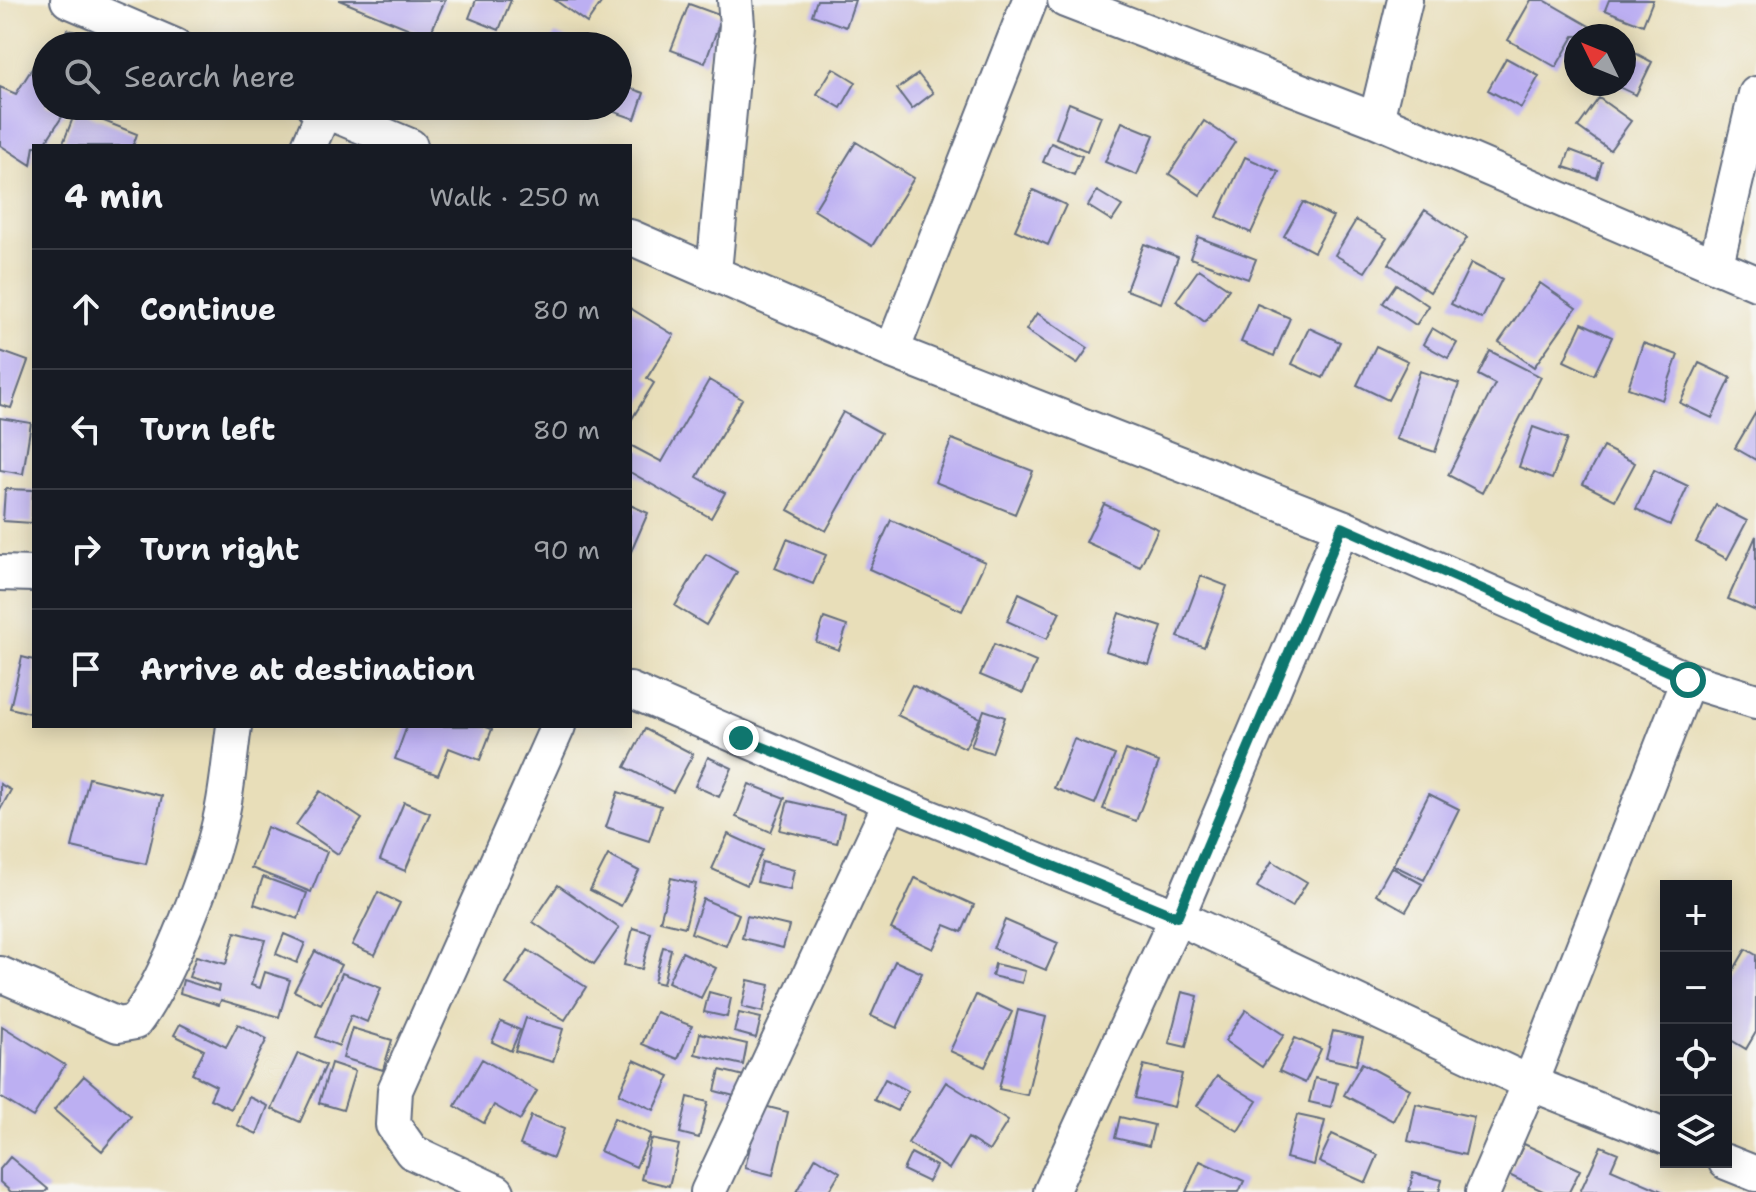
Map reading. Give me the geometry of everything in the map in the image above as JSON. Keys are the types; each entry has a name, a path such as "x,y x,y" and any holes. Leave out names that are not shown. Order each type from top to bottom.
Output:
{"street":[{"path":"714,272 737,25 735,0"},
{"path":"892,351 1030,0"},
{"path":"1065,0 1376,120 1756,283"},
{"path":"1376,120 1405,0"},
{"path":"83,3 145,32"},
{"path":"1716,264 1756,94"},
{"path":"310,144 316,120"},
{"path":"348,120 405,144"},
{"path":"632,238 892,351 1342,527 1688,680 1756,701"},
{"path":"1051,1192 1177,917 1342,527"},
{"path":"0,573 32,574"},
{"path":"1483,1192 1530,1083 1688,680"},
{"path":"632,691 891,802 1177,917 1530,1083 1660,1135"},
{"path":"0,974 118,1025 135,1022 152,1000 222,814 234,728"},
{"path":"497,1192 412,1152 393,1125 395,1090 557,728"},
{"path":"708,1192 891,802"},
{"path":"1732,1164 1756,1174"}],"building":[{"path":"339,0 445,0 431,32 417,32"},
{"path":"476,0 511,0 499,30 469,18"},
{"path":"555,0 603,0 587,23"},
{"path":"817,0 855,0 846,27 812,15"},
{"path":"1531,0 1544,0 1586,24 1564,24 1564,53 1556,67 1508,40"},
{"path":"1609,0 1653,0 1643,25 1605,10"},
{"path":"689,4 722,16 705,63 671,50"},
{"path":"1636,53 1652,62 1636,95"},
{"path":"1506,58 1539,76 1521,108 1488,90"},
{"path":"833,68 856,82 841,108 817,94"},
{"path":"32,69 32,120 60,120 44,144 32,144 31,165 0,145 0,87 16,94"},
{"path":"918,74 933,93 912,109 897,89"},
{"path":"632,89 644,93 635,119 632,118"},
{"path":"1599,98 1631,121 1610,150 1578,127"},
{"path":"1069,103 1101,116 1087,151 1056,138"},
{"path":"72,120 101,120 137,134 134,144 63,144"},
{"path":"1204,121 1235,142 1200,195 1169,174"},
{"path":"1122,122 1154,135 1137,175 1105,162"},
{"path":"856,142 914,178 872,246 814,210"},
{"path":"1051,143 1082,156 1074,175 1043,162"},
{"path":"1570,150 1602,162 1597,178 1564,167"},
{"path":"1245,157 1279,172 1251,233 1217,217"},
{"path":"1033,190 1066,205 1048,245 1015,230"},
{"path":"1097,191 1122,206 1112,221 1088,206"},
{"path":"1303,202 1333,217 1314,252 1284,236"},
{"path":"1425,210 1467,238 1430,292 1389,264"},
{"path":"1356,220 1387,238 1365,272 1335,255"},
{"path":"1198,237 1256,259 1248,279 1190,258"},
{"path":"1144,244 1178,257 1161,303 1126,290"},
{"path":"1471,263 1502,279 1482,319 1451,304"},
{"path":"1199,269 1229,289 1205,322 1176,301"},
{"path":"1540,283 1576,308 1534,367 1499,342"},
{"path":"1396,284 1429,306 1416,325 1383,303"},
{"path":"1257,304 1290,318 1274,356 1241,342"},
{"path":"632,309 674,335 647,378 654,383 632,419"},
{"path":"1037,313 1088,348 1077,364 1026,330"},
{"path":"1582,323 1612,337 1594,375 1564,361"},
{"path":"1309,328 1340,342 1323,378 1292,364"},
{"path":"1432,328 1457,343 1448,358 1423,344"},
{"path":"1643,343 1678,355 1662,400 1628,388"},
{"path":"1376,346 1408,361 1388,400 1357,385"},
{"path":"0,351 28,361 11,408 0,405"},
{"path":"1490,351 1541,377 1482,493 1448,475 1495,384 1478,375"},
{"path":"1699,363 1731,378 1712,418 1680,403"},
{"path":"1420,371 1459,384 1435,452 1396,439"},
{"path":"709,380 742,399 697,477 725,493 711,518 632,473 632,446 662,462"},
{"path":"843,412 881,433 826,531 788,510"},
{"path":"1756,412 1756,460 1735,448"},
{"path":"0,418 31,423 23,474 0,470"},
{"path":"1533,427 1567,439 1552,479 1519,467"},
{"path":"952,439 1033,471 1015,514 935,482"},
{"path":"1603,447 1635,463 1615,500 1583,484"},
{"path":"1654,470 1688,486 1670,525 1636,509"},
{"path":"5,489 32,490 32,523 3,521"},
{"path":"1104,504 1158,529 1140,567 1086,542"},
{"path":"1716,505 1747,521 1727,559 1696,542"},
{"path":"632,506 648,513 632,549"},
{"path":"891,520 985,562 962,611 869,569"},
{"path":"1756,536 1756,611 1728,599"},
{"path":"787,539 826,555 813,584 775,568"},
{"path":"706,554 737,572 706,625 675,606"},
{"path":"1201,576 1227,586 1204,647 1178,637"},
{"path":"1019,593 1060,612 1047,639 1007,621"},
{"path":"1119,613 1162,627 1149,665 1106,651"},
{"path":"824,618 847,626 839,650 816,642"},
{"path":"994,644 1036,662 1023,693 980,675"},
{"path":"22,657 32,660 32,714 10,708"},
{"path":"912,685 980,718 965,748 897,715"},
{"path":"984,710 1005,717 992,753 971,746"},
{"path":"406,728 492,729 480,760 449,748 438,775 395,759"},
{"path":"645,729 693,754 673,792 625,767"},
{"path":"1074,739 1115,755 1095,804 1054,788"},
{"path":"1126,750 1159,762 1136,821 1103,809"},
{"path":"708,757 732,768 719,797 695,786"},
{"path":"89,778 162,796 146,864 72,847"},
{"path":"0,784 11,790 0,810"},
{"path":"749,784 785,798 771,832 736,817"},
{"path":"320,791 362,819 338,854 296,825"},
{"path":"618,792 661,806 649,841 606,827"},
{"path":"1429,794 1459,809 1424,880 1393,865"},
{"path":"788,801 844,814 837,843 780,830"},
{"path":"404,802 430,813 405,871 380,860"},
{"path":"267,827 327,852 311,892 251,868"},
{"path":"728,834 763,850 747,885 712,869"},
{"path":"608,855 639,871 621,906 590,890"},
{"path":"1272,861 1307,882 1292,907 1257,887"},
{"path":"762,862 794,870 790,890 757,882"},
{"path":"1391,867 1422,884 1406,911 1376,894"},
{"path":"263,877 307,893 298,919 254,904"},
{"path":"671,878 696,884 685,927 660,921"},
{"path":"915,878 974,905 962,932 945,925 933,949 891,929"},
{"path":"558,885 619,928 594,964 533,922"},
{"path":"378,892 400,903 375,955 352,945"},
{"path":"703,899 739,914 726,946 691,933"},
{"path":"747,916 789,926 783,948 742,938"},
{"path":"1005,920 1058,943 1046,970 993,948"},
{"path":"633,928 651,933 642,969 624,965"},
{"path":"235,932 265,940 251,985 260,988 265,972 290,980 279,1017 221,1000 219,1005 180,993 183,980 218,991 219,986 189,977 196,956 226,964"},
{"path":"284,934 305,943 297,963 276,954"},
{"path":"663,947 671,949 663,984 654,982"},
{"path":"1746,949 1756,955 1756,1032 1746,1049 1732,1041 1732,973"},
{"path":"528,950 586,987 565,1020 506,984"},
{"path":"315,951 341,965 321,1004 294,991"},
{"path":"682,952 716,968 701,998 668,982"},
{"path":"895,961 922,973 897,1028 871,1016"},
{"path":"995,964 1025,971 1022,983 992,976"},
{"path":"342,973 381,988 367,1022 351,1015 339,1046 316,1037"},
{"path":"748,980 770,985 763,1012 742,1007"},
{"path":"709,992 731,998 727,1017 704,1012"},
{"path":"1182,992 1198,996 1186,1047 1169,1043"},
{"path":"976,995 1012,1012 985,1067 950,1051"},
{"path":"1018,1010 1046,1017 1027,1095 999,1089"},
{"path":"1246,1010 1284,1035 1262,1067 1225,1041"},
{"path":"656,1012 692,1026 678,1059 642,1044"},
{"path":"739,1013 761,1018 756,1038 734,1032"},
{"path":"526,1018 563,1029 553,1062 515,1051"},
{"path":"501,1022 520,1030 511,1051 492,1042"},
{"path":"180,1024 226,1047 238,1024 267,1039 231,1109 210,1099 216,1086 192,1074 204,1050 174,1035"},
{"path":"2,1026 65,1065 33,1117 0,1097"},
{"path":"352,1028 392,1040 383,1070 343,1058"},
{"path":"1333,1031 1363,1038 1356,1065 1326,1058"},
{"path":"700,1033 747,1044 743,1065 695,1054"},
{"path":"1295,1038 1321,1049 1305,1083 1279,1071"},
{"path":"298,1053 326,1065 300,1122 272,1109"},
{"path":"482,1059 537,1091 520,1120 494,1105 484,1123 455,1106"},
{"path":"634,1060 670,1076 654,1110 619,1094"},
{"path":"331,1063 355,1071 343,1110 319,1103"},
{"path":"1362,1063 1410,1089 1393,1121 1344,1095"},
{"path":"1144,1065 1182,1074 1174,1107 1135,1098"},
{"path":"720,1070 748,1077 742,1098 715,1091"},
{"path":"84,1076 131,1116 102,1151 54,1110"},
{"path":"1217,1076 1257,1101 1238,1131 1197,1106"},
{"path":"1315,1078 1337,1083 1331,1107 1309,1102"},
{"path":"885,1079 908,1091 897,1111 874,1100"},
{"path":"946,1082 1008,1121 989,1151 968,1138 949,1169 908,1143"},
{"path":"249,1097 268,1106 257,1134 237,1125"},
{"path":"688,1097 708,1102 699,1138 680,1133"},
{"path":"1416,1104 1474,1117 1465,1155 1408,1141"},
{"path":"760,1105 788,1112 773,1175 745,1168"},
{"path":"1297,1115 1325,1121 1314,1165 1286,1158"},
{"path":"531,1116 564,1129 553,1158 520,1145"},
{"path":"1120,1117 1154,1125 1149,1146 1115,1138"},
{"path":"614,1118 651,1134 636,1167 600,1151"},
{"path":"1332,1134 1378,1155 1366,1183 1319,1162"},
{"path":"651,1139 679,1145 669,1186 641,1179"},
{"path":"1524,1144 1580,1170 1569,1192 1545,1192 1509,1175"},
{"path":"1601,1146 1618,1153 1611,1169 1664,1192 1580,1192"},
{"path":"911,1153 936,1166 928,1182 903,1170"},
{"path":"10,1157 48,1189 45,1192 11,1192 0,1182 0,1169"},
{"path":"816,1157 840,1172 828,1192 796,1192"},
{"path":"1200,1161 1244,1181 1239,1192 1186,1192"},
{"path":"1413,1173 1442,1180 1439,1192 1409,1192"}],"route":[{"path":"741,738 1177,917 1342,527 1688,680"}]}
